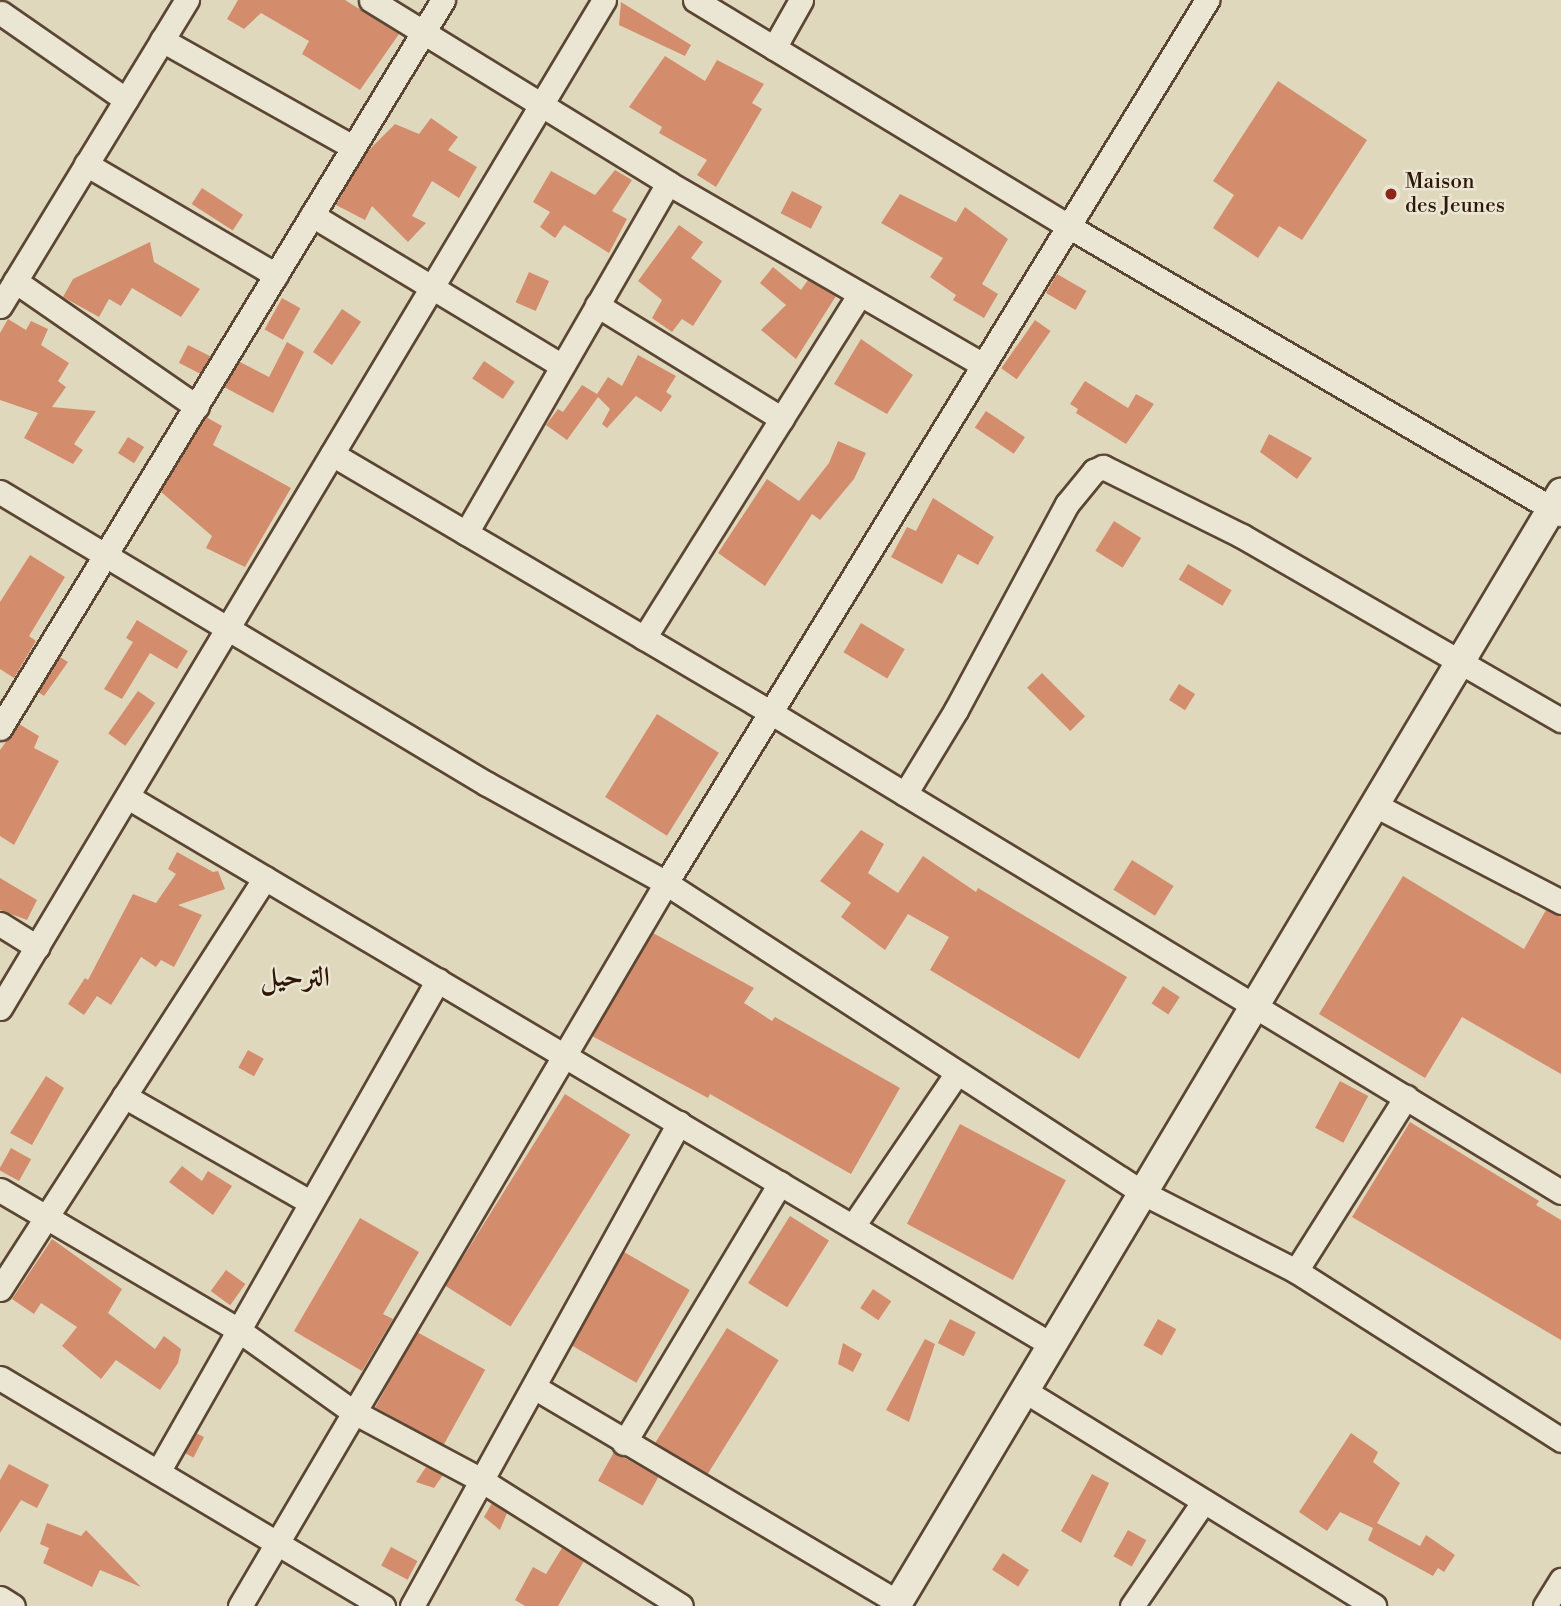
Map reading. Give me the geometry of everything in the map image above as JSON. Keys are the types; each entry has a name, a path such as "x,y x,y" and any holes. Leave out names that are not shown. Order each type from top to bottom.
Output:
{"street":[{"path":"0,306 187,0"},
{"path":"371,0 543,102 668,183 983,365"},
{"path":"0,728 7,700 107,554 443,0"},
{"path":"0,1008 604,0"},
{"path":"534,1387 897,1604 1461,659 1558,505 1068,226 695,0"},
{"path":"774,48 801,0"},
{"path":"240,1606 352,1411 666,883 1207,0"},
{"path":"3,9 126,100"},
{"path":"162,40 353,147"},
{"path":"86,164 276,275"},
{"path":"466,533 668,183"},
{"path":"312,215 562,366"},
{"path":"15,281 197,407"},
{"path":"644,638 860,294"},
{"path":"597,305 782,419"},
{"path":"332,454 770,712 1561,1192"},
{"path":"905,794 956,710 1068,504 1094,471 1102,467 1242,536 1461,659 1561,720"},
{"path":"0,492 487,784 666,883 1143,1193 1296,1271 1561,1440"},
{"path":"128,797 1052,1345"},
{"path":"1375,805 1561,902"},
{"path":"0,1289 265,878"},
{"path":"0,924 37,947"},
{"path":"158,1472 438,980"},
{"path":"853,1226 957,1073"},
{"path":"124,1096 310,1202"},
{"path":"1296,1271 1406,1097"},
{"path":"412,1606 679,1123"},
{"path":"624,1443 780,1183"},
{"path":"0,1190 237,1329 352,1411 481,1480 681,1606"},
{"path":"0,1378 383,1606"},
{"path":"1025,1391 1368,1604"},
{"path":"1132,1606 1204,1501"},
{"path":"1545,1606 1561,1580"},
{"path":"0,1598 13,1606"}],"building":[{"path":"238,0 345,0 399,34 360,90 302,54 309,41 261,13 244,29 227,19"},
{"path":"621,2 691,45 685,56 619,25"},
{"path":"665,56 705,81 717,60 764,84 752,103 762,109 716,187 697,175 707,160 659,133 662,127 629,107"},
{"path":"1278,81 1367,140 1302,240 1279,226 1258,258 1213,228 1234,195 1213,181"},
{"path":"431,118 458,137 448,150 477,167 459,198 432,181 412,216 426,223 408,242 372,206 365,220 336,205 366,153 395,124 419,134"},
{"path":"615,170 632,180 612,211 627,219 609,253 564,225 555,238 540,227 550,212 533,202 551,171 595,195"},
{"path":"202,188 243,215 233,231 192,204"},
{"path":"792,191 822,206 811,229 781,213"},
{"path":"900,194 956,222 965,207 1008,239 982,284 998,294 984,318 953,300 956,295 930,277 943,258 881,223"},
{"path":"679,225 703,242 691,258 722,281 693,326 682,319 672,332 652,318 662,300 638,281"},
{"path":"150,242 154,262 200,289 181,317 132,288 121,306 109,299 99,317 63,297 73,279"},
{"path":"773,267 801,290 808,280 836,296 796,359 761,330 786,305 760,283"},
{"path":"529,272 549,281 536,311 516,302"},
{"path":"1057,274 1086,291 1075,310 1046,293"},
{"path":"282,298 300,308 283,340 265,329"},
{"path":"342,309 361,322 332,365 313,352"},
{"path":"8,319 26,330 31,321 48,329 41,345 69,363 58,381 66,387 52,407 96,411 74,444 83,450 73,464 24,438 38,413 0,400 0,333"},
{"path":"1035,320 1051,331 1017,379 1001,368"},
{"path":"861,339 913,375 887,414 834,384"},
{"path":"287,342 304,352 273,413 224,387 240,362 269,377"},
{"path":"188,345 210,356 201,374 179,363"},
{"path":"638,355 676,376 666,392 672,396 661,412 636,396 607,428 602,424 610,409 598,397 567,440 546,425 558,409 563,412 582,385 597,394 608,377 622,386"},
{"path":"484,361 515,382 503,399 472,378"},
{"path":"1085,381 1128,408 1136,394 1154,404 1126,444 1076,413 1078,409 1070,404"},
{"path":"986,411 1025,437 1014,454 975,428"},
{"path":"206,417 222,426 213,445 291,488 245,567 206,548 212,536 160,491"},
{"path":"1269,434 1312,458 1297,479 1260,452"},
{"path":"128,437 144,447 134,463 118,453"},
{"path":"838,441 866,453 854,479 820,520 812,514 765,586 718,553 767,479 799,501 829,463"},
{"path":"933,498 994,537 978,565 958,554 942,584 891,557 907,527 916,531"},
{"path":"1114,521 1141,538 1123,568 1095,551"},
{"path":"30,555 65,577 29,636 36,641 14,678 0,669 0,602"},
{"path":"1188,564 1232,590 1222,606 1179,579"},
{"path":"137,620 188,651 177,669 150,653 122,699 104,689 133,642 126,638"},
{"path":"861,623 905,649 887,678 843,652"},
{"path":"60,657 68,662 44,696 38,692"},
{"path":"1042,673 1085,716 1070,731 1027,688"},
{"path":"1179,684 1195,694 1185,710 1169,700"},
{"path":"138,691 155,703 125,746 108,734"},
{"path":"657,714 719,753 667,836 605,797"},
{"path":"19,724 39,736 34,748 59,761 14,845 0,836 0,750"},
{"path":"861,830 884,844 868,873 898,893 923,856 976,892 978,888 1127,977 1079,1059 930,970 949,937 908,914 885,950 841,917 851,903 820,881"},
{"path":"177,852 213,872 218,871 225,889 178,905 202,915 174,967 161,960 156,967 141,957 111,1005 97,996 84,1015 68,1004 85,978 88,980 133,894 156,903 176,874 168,869"},
{"path":"1132,860 1174,886 1155,916 1113,890"},
{"path":"1403,876 1524,949 1546,910 1561,916 1561,1074 1462,1017 1425,1078 1319,1014"},
{"path":"0,878 37,900 27,920 0,910"},
{"path":"653,933 754,988 744,1003 772,1021 775,1017 900,1088 851,1174 710,1094 708,1098 592,1036"},
{"path":"1163,986 1180,997 1168,1015 1152,1004"},
{"path":"248,1050 264,1059 254,1076 238,1067"},
{"path":"46,1076 64,1088 32,1145 10,1133"},
{"path":"1340,1081 1368,1096 1343,1143 1315,1128"},
{"path":"565,1094 630,1135 511,1326 445,1286"},
{"path":"1410,1122 1539,1201 1536,1205 1561,1220 1561,1340 1352,1217"},
{"path":"960,1124 1066,1180 1013,1280 907,1224"},
{"path":"11,1148 31,1159 19,1181 0,1170"},
{"path":"182,1166 202,1181 208,1171 232,1186 213,1215 169,1182"},
{"path":"790,1216 829,1240 787,1307 748,1283"},
{"path":"360,1218 419,1252 383,1314 393,1319 362,1371 294,1331"},
{"path":"52,1239 122,1289 108,1313 155,1349 164,1336 181,1349 178,1363 160,1390 116,1360 101,1379 62,1346 77,1327 41,1303 34,1314 12,1299"},
{"path":"624,1252 690,1290 636,1383 570,1345"},
{"path":"226,1270 245,1284 230,1305 211,1291"},
{"path":"873,1289 891,1301 878,1320 860,1308"},
{"path":"950,1319 976,1332 964,1356 938,1343"},
{"path":"1158,1319 1176,1329 1162,1355 1143,1345"},
{"path":"727,1328 779,1360 707,1475 655,1442"},
{"path":"417,1332 485,1370 444,1445 375,1407"},
{"path":"925,1339 935,1344 909,1422 886,1410"},
{"path":"843,1343 862,1354 853,1372 838,1364"},
{"path":"196,1433 204,1437 194,1458 186,1453"},
{"path":"1351,1433 1378,1452 1373,1462 1400,1483 1377,1523 1420,1546 1426,1535 1455,1555 1444,1572 1438,1568 1433,1576 1380,1547 1368,1540 1373,1528 1340,1512 1327,1531 1299,1512"},
{"path":"614,1452 659,1477 643,1506 598,1481"},
{"path":"9,1464 49,1485 37,1508 21,1500 0,1533 0,1480"},
{"path":"426,1467 443,1475 434,1488 416,1482"},
{"path":"1092,1474 1109,1483 1081,1543 1061,1531"},
{"path":"492,1503 507,1513 500,1530 484,1517"},
{"path":"47,1523 81,1536 86,1530 141,1587 100,1570 92,1587 43,1563 49,1548 40,1544"},
{"path":"1128,1530 1146,1540 1132,1566 1113,1556"},
{"path":"391,1547 417,1561 408,1580 381,1566"},
{"path":"562,1548 584,1561 558,1606 525,1606 515,1600 533,1567 546,1574"},
{"path":"1003,1553 1029,1570 1018,1587 992,1570"}],"place":[{"name":"Maison des Jeunes","path":"1391,194"}],"district":[{"name":"الترحيل","path":"295,978"}]}
